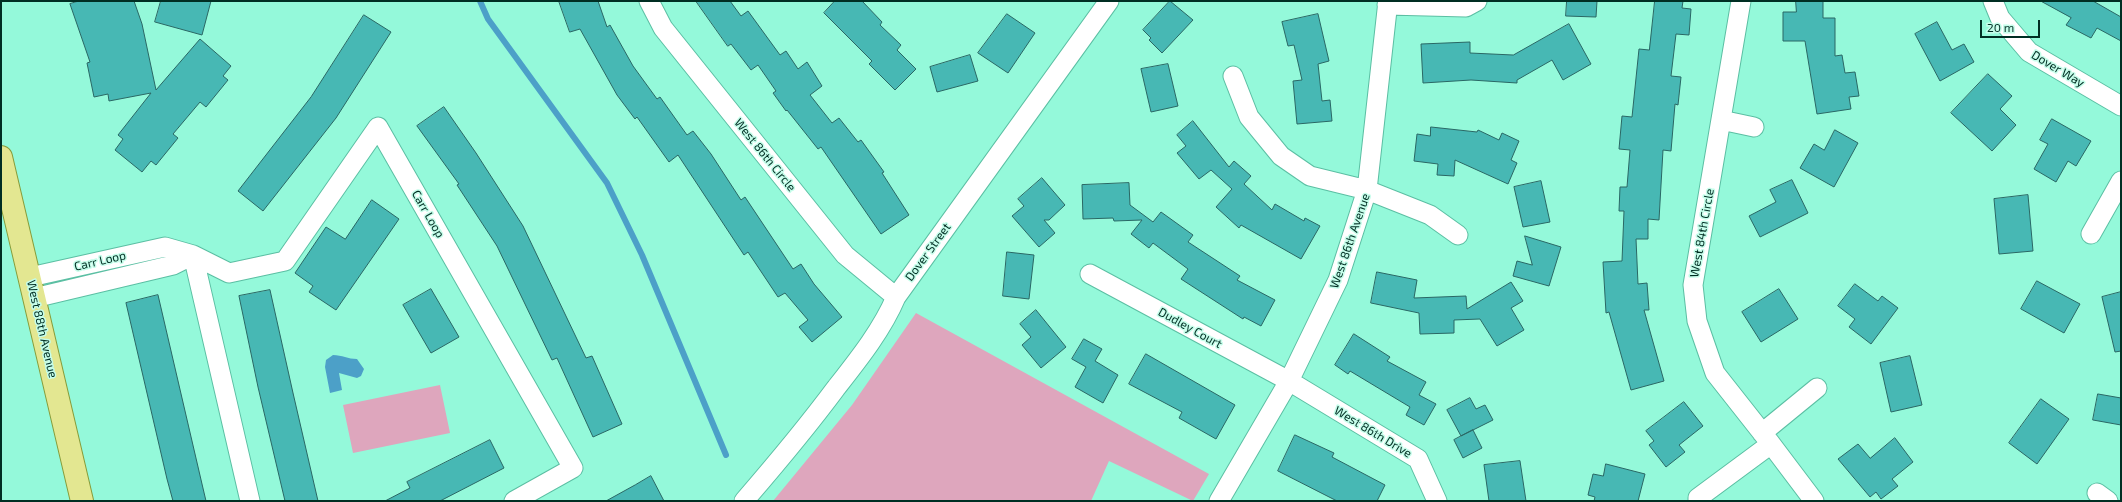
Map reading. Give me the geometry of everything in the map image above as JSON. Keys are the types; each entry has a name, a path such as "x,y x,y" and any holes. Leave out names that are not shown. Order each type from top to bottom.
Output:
{"main road":[{"name":"West 88th Avenue","path":"1,157 82,501"}],"street":[{"name":"West 86th Circle","path":"649,1 663,28 845,255 896,297"},
{"name":"Dover Street","path":"744,501 789,450 857,361 890,312 896,297 1109,1"},
{"path":"1388,3 1466,7 1477,1"},
{"name":"West 84th Circle","path":"1741,1 1693,285 1697,320 1715,373 1814,501"},
{"name":"Dover Way","path":"1993,1 2000,18 2029,52 2121,106"},
{"name":"West 86th Avenue","path":"1219,501 1289,382 1338,280 1367,190 1388,3"},
{"path":"1233,76 1250,117 1281,156 1310,176 1367,190 1430,214 1458,235"},
{"path":"1721,120 1754,127"},
{"name":"Carr Loop","path":"32,287 165,247 193,255 229,273 285,261 378,127 573,468 514,501"},
{"path":"2091,234 2121,181"},
{"path":"193,255 250,501"},
{"name":"Dudley Court","path":"1090,274 1289,382"},
{"name":"West 86th Drive","path":"1289,382 1418,459 1437,501"},
{"path":"1698,501 1698,498 1766,439 1817,388"}],"shaded area":[{"path":"916,313 1209,474 1193,501 1109,461 1091,501 773,501 852,405"},
{"path":"440,385 450,433 353,453 343,405"}],"water":[{"path":"333,355 357,359 364,369 361,376 357,378 339,373 342,390 330,393 325,367 326,360"}],"building":[{"path":"79,1 134,1 142,24 156,90 200,39 231,66 223,76 228,80 206,107 200,102 173,134 178,138 156,165 151,161 142,172 115,150 123,139 118,135 151,93 109,101 108,94 94,97 87,63 90,62 70,4"},
{"path":"161,1 211,1 202,35 155,22"},
{"path":"559,1 598,1 607,27 610,25 633,66 657,99 660,97 687,135 693,131 711,154 741,200 745,197 793,269 801,264 814,284 842,317 812,342 799,327 808,320 785,293 778,297 748,252 744,255 678,155 669,162 637,117 635,119 617,95 580,29 570,32"},
{"path":"696,1 730,1 741,16 748,11 780,55 786,51 798,69 807,62 822,86 810,95 832,123 839,118 858,142 861,140 884,172 882,173 909,215 881,234 821,147 818,149 787,110 786,111 773,93 776,91 758,65 751,70 731,44 728,46"},
{"path":"835,1 862,1 882,22 880,25 901,45 897,50 916,69 895,90 869,64 872,61 824,13"},
{"path":"1170,1 1193,20 1162,53 1149,40 1151,38 1143,30"},
{"path":"1567,1 1597,1 1596,17 1566,16"},
{"path":"1655,1 1683,1 1682,8 1691,9 1689,35 1676,34 1671,76 1681,77 1678,105 1675,104 1671,151 1663,150 1659,220 1648,219 1648,239 1636,239 1638,284 1647,283 1649,310 1644,310 1664,381 1631,390 1609,312 1606,313 1603,262 1622,261 1624,211 1619,211 1620,187 1627,187 1630,150 1619,149 1622,116 1632,117 1639,49 1649,50"},
{"path":"1796,1 1823,1 1823,18 1835,18 1835,56 1842,55 1845,73 1855,72 1859,96 1849,97 1851,109 1817,114 1805,41 1783,41 1783,12 1796,12"},
{"path":"2041,1 2093,1 2121,17 2121,41 2097,28 2091,38 2066,25 2071,18"},
{"path":"1007,14 1035,33 1008,73 978,53"},
{"path":"1318,14 1329,61 1318,64 1322,101 1330,100 1332,121 1297,124 1293,81 1302,80 1294,45 1288,46 1282,22"},
{"path":"364,15 391,32 336,118 263,211 238,191 311,97"},
{"path":"1937,22 1952,50 1964,44 1974,62 1940,81 1915,34"},
{"path":"1569,24 1591,64 1563,80 1552,60 1517,80 1517,83 1471,80 1423,83 1421,44 1470,42 1470,53 1513,55"},
{"path":"970,55 978,81 937,92 930,67"},
{"path":"1168,64 1178,106 1151,112 1141,69"},
{"path":"1988,74 2012,96 2000,109 2016,125 1992,151 1951,113"},
{"path":"444,107 476,153 523,226 586,358 592,356 622,424 593,437 557,358 552,360 497,246 457,185 459,184 417,126"},
{"path":"2052,119 2091,141 2076,166 2068,161 2056,182 2034,169 2048,144 2040,140"},
{"path":"1193,121 1229,167 1234,161 1251,176 1244,184 1272,210 1275,204 1304,221 1305,218 1320,226 1301,259 1241,225 1239,228 1216,207 1232,189 1211,170 1199,179 1177,153 1186,146 1177,135"},
{"path":"1431,127 1477,132 1478,130 1499,140 1502,133 1519,141 1511,160 1517,163 1508,184 1455,160 1454,176 1437,175 1438,164 1414,161 1417,134 1430,136"},
{"path":"1835,130 1858,143 1834,187 1800,168 1814,144 1824,150"},
{"path":"1042,178 1065,205 1049,220 1044,220 1055,233 1039,247 1012,216 1024,206 1018,199"},
{"path":"1792,180 1808,213 1760,237 1749,216 1776,202 1770,190"},
{"path":"1541,181 1550,222 1523,227 1514,187"},
{"path":"1129,183 1130,205 1153,222 1161,212 1193,235 1188,242 1240,276 1237,280 1275,300 1261,326 1244,317 1243,319 1181,279 1188,269 1153,243 1149,248 1131,234 1142,220 1114,221 1113,218 1083,219 1082,185"},
{"path":"2028,195 2033,251 1999,254 1994,199"},
{"path":"372,200 399,219 336,310 309,292 313,286 295,273 326,227 345,239"},
{"path":"1525,236 1561,247 1549,286 1513,276 1517,261 1532,265"},
{"path":"1007,252 1034,255 1029,299 1003,296"},
{"path":"1377,272 1417,280 1414,298 1466,296 1467,309 1511,282 1523,301 1511,308 1524,330 1497,346 1480,319 1454,320 1454,333 1420,334 1419,313 1371,303"},
{"path":"2037,281 2080,304 2064,333 2021,309"},
{"path":"1855,284 1878,301 1882,296 1898,308 1871,344 1849,327 1855,319 1838,306"},
{"path":"431,289 459,337 431,353 403,305"},
{"path":"1779,289 1798,319 1761,342 1742,312"},
{"path":"270,290 318,501 285,501 258,387 239,296"},
{"path":"2121,292 2121,351 2115,352 2102,297"},
{"path":"158,295 206,501 173,501 167,479 126,303"},
{"path":"1036,310 1066,347 1041,368 1022,345 1031,337 1020,324"},
{"path":"1354,334 1390,357 1387,361 1426,382 1419,395 1436,404 1424,425 1406,415 1410,407 1350,371 1348,374 1335,365"},
{"path":"1084,339 1102,349 1095,361 1118,375 1103,403 1075,387 1086,367 1072,359"},
{"path":"1146,354 1235,405 1216,439 1179,418 1182,412 1129,384"},
{"path":"1910,356 1922,405 1891,412 1880,363"},
{"path":"2098,394 2121,398 2121,425 2093,420"},
{"path":"1470,398 1476,409 1485,405 1493,420 1461,436 1447,410"},
{"path":"2041,399 2069,419 2037,464 2009,443"},
{"path":"1684,402 1703,426 1679,445 1685,452 1666,467 1649,445 1654,441 1646,431"},
{"path":"1473,430 1482,448 1463,458 1454,440"},
{"path":"1295,435 1334,453 1332,457 1385,485 1377,501 1337,501 1278,471"},
{"path":"1895,438 1913,462 1892,479 1898,486 1881,499 1876,492 1870,497 1838,459 1858,444 1870,458"},
{"path":"490,440 504,468 440,501 385,501 410,488 407,482"},
{"path":"1520,461 1526,501 1489,501 1484,465"},
{"path":"1606,464 1645,474 1638,501 1594,501 1595,497 1588,495 1593,474 1603,476"},
{"path":"651,476 664,501 606,501 635,485"}],"waterway":[{"path":"480,1 488,19 607,183 642,255 726,455"}]}
